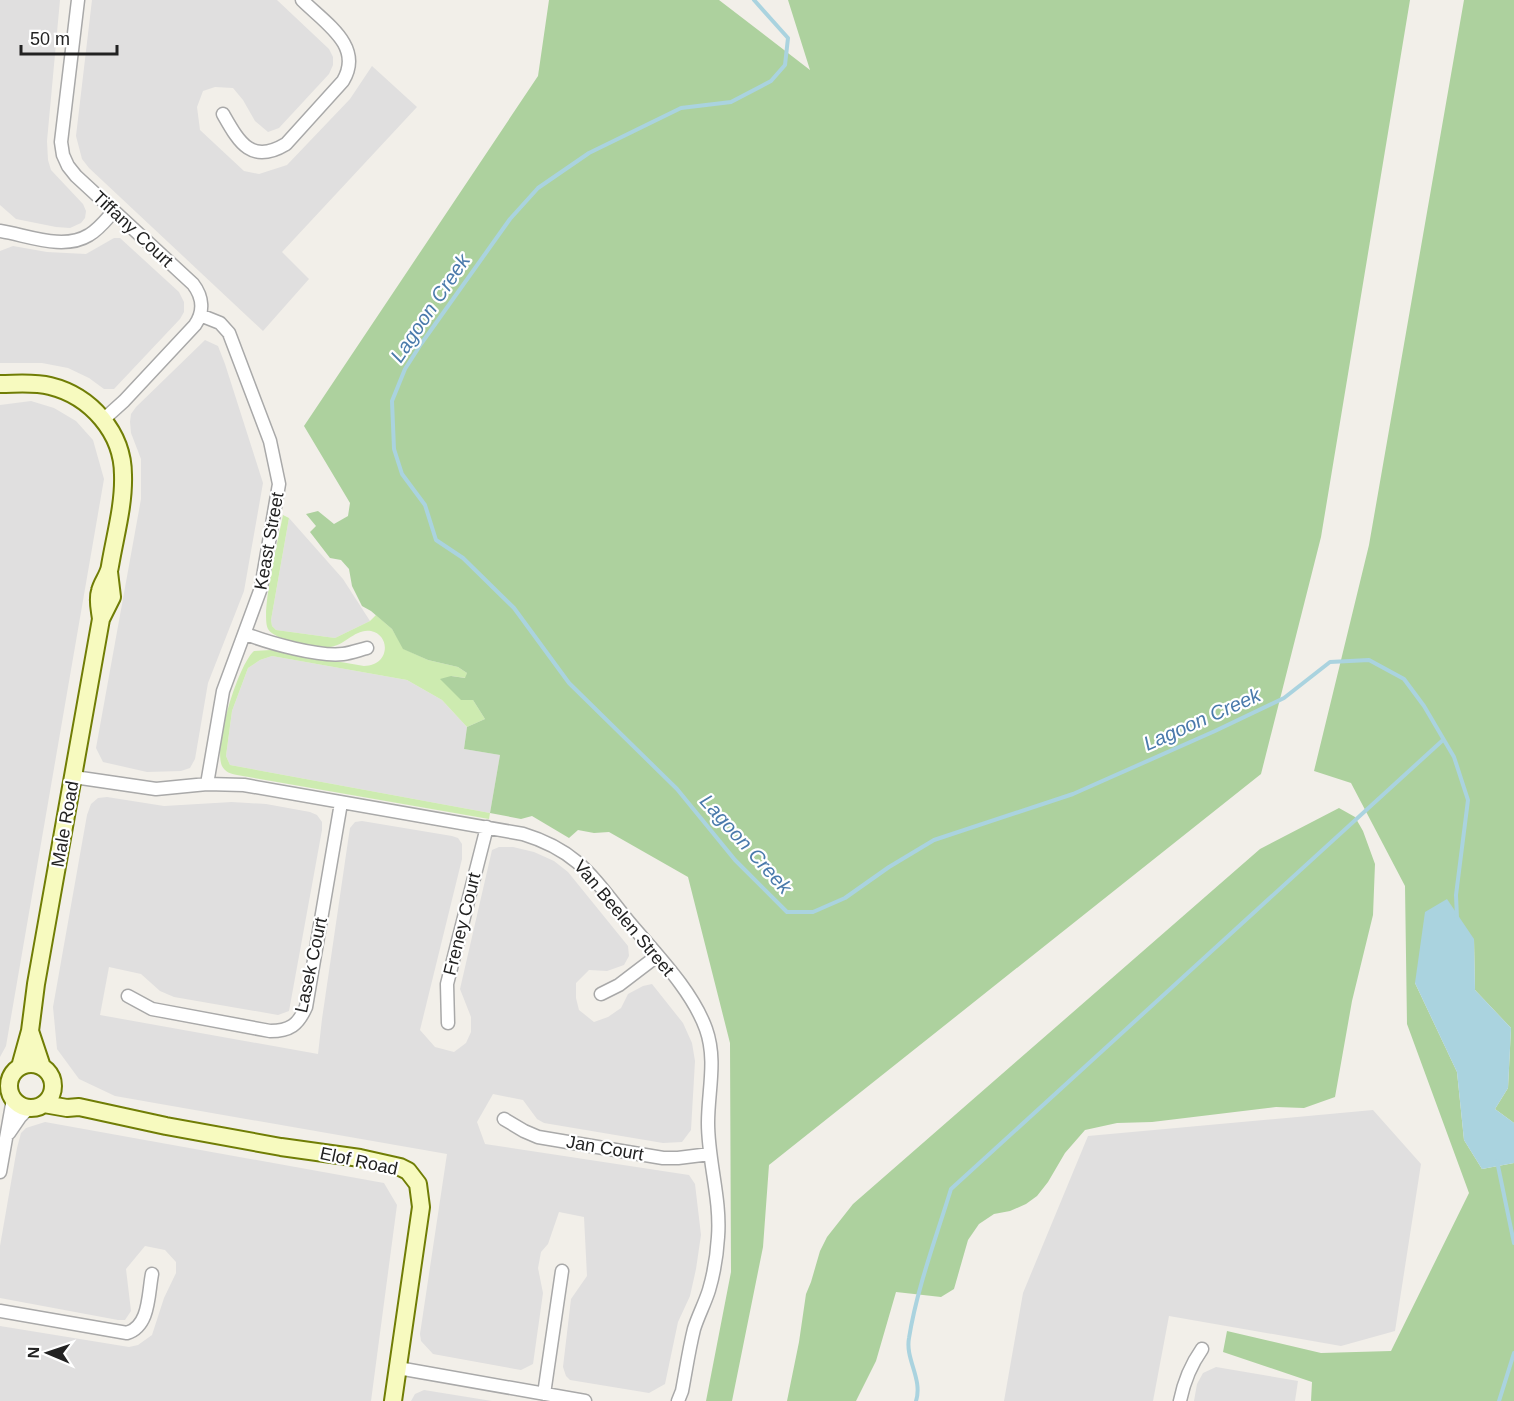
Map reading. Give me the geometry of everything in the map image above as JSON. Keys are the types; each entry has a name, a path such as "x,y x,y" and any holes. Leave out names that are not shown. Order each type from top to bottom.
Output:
{"street":[{"name":"Tiffany Court","path":"78,0 62,129 63,155 76,176 193,284 199,292 201,315"},
{"path":"223,114 239,141 248,149 258,152 276,150 286,144 343,81 351,63 346,43 302,0"},
{"path":"0,231 68,242 90,235 113,212"},
{"path":"104,419 181,342 201,315"},
{"name":"Keast Street","path":"201,315 220,323 229,333 270,441 279,484 261,588 246,634 223,691 207,784"},
{"name":"Male Road","path":"0,384 35,384 62,389 86,401 104,419 120,450 123,474 123,488 109,572 112,597 102,619 36,984 30,1030 11,1071"},
{"path":"246,634 274,643 330,654 344,654 367,648"},
{"name":"Van Beelen Street","path":"74,777 156,789 207,784 244,785 523,834 543,840 578,861 696,1007 706,1029 712,1059 708,1126 718,1213 718,1236 714,1274 695,1327 678,1401"},
{"name":"Lasek Court","path":"128,996 152,1009 270,1030 284,1031 294,1027 306,1007 341,803"},
{"name":"Freney Court","path":"448,1023 447,984 486,827"},
{"path":"601,994 620,985 657,956"},
{"name":"Male Road","path":"30,1030 42,1067"},
{"path":"0,1172 6,1138 7,1093 11,1071 35,1064 42,1067 50,1075 53,1087 49,1099 20,1117 6,1138"},
{"name":"Elof Road","path":"53,1087 79,1107"},
{"path":"7,1093 23,1107 36,1106"},
{"name":"Elof Road","path":"36,1106 79,1107 166,1126 378,1161 400,1167 408,1172 418,1184 422,1207 393,1401"},
{"name":"Jan Court","path":"504,1119 531,1134 561,1141 663,1158 710,1154"},
{"path":"544,1394 562,1271"},
{"path":"0,1311 127,1333 141,1325 152,1274"},
{"path":"1180,1401 1183,1383 1189,1368 1202,1349"},
{"path":"398,1368 585,1401"}],"shaded area":[{"path":"0,0 60,0 47,141 51,170 83,204 86,211 81,223 70,228 16,219 0,205"},
{"path":"92,0 277,0 329,49 333,57 333,65 329,74 279,128 268,132 255,121 233,88 215,87 203,91 197,107 200,130 244,171 259,174 287,165 350,99 372,66 417,107 282,252 309,279 263,331 82,159 76,136"},
{"path":"114,238 120,238 179,292 184,302 184,312 180,319 114,389 104,389 89,378 68,368 42,363 0,363 0,251 13,246 47,252 86,254"},
{"path":"205,340 218,346 263,483 244,591 208,683 195,759 190,768 181,771 147,772 103,762 96,748 141,499 141,459 131,433 131,414"},
{"path":"31,401 54,408 76,421 93,440 104,479 6,1046 0,1057 0,405"},
{"path":"289,518 343,579 370,621 335,638 276,630 272,626 271,620"},
{"path":"272,656 407,680 442,700 467,727 464,749 500,755 490,813 230,765 226,756 232,711 248,668"},
{"path":"107,797 164,806 232,802 266,804 317,815 322,822 322,830 289,1011 278,1015 174,997 160,991 141,974 109,967 100,1015 318,1054 350,828 355,822 362,821 452,836 458,838 462,844 462,859 420,1030 435,1047 454,1052 466,1043 471,1032 471,1017 460,989 492,850 499,847 513,847 534,852 554,861 568,872 628,946 629,956 624,965 607,971 589,970 576,983 579,1010 594,1022 608,1017 621,1008 628,994 652,984 683,1023 692,1043 695,1061 691,1130 682,1142 663,1143 544,1123 537,1119 523,1100 493,1094 477,1122 485,1144 689,1175 695,1184 701,1235 690,1296 678,1322 665,1384 649,1393 570,1380 566,1376 563,1367 571,1299 587,1276 584,1217 559,1212 548,1244 541,1252 538,1268 543,1293 533,1364 521,1370 433,1354 421,1341 420,1334 447,1154 115,1096 79,1079 57,1049 53,1007 87,815 91,804 98,798"},
{"path":"1373,1110 1421,1164 1395,1331 1341,1346 1169,1316 1153,1401 1004,1401 1023,1293 1088,1136"},
{"path":"45,1122 384,1183 397,1205 371,1401 0,1401 0,1326 129,1347 138,1345 152,1335 164,1298 176,1273 176,1262 165,1250 145,1246 126,1269 131,1311 125,1320 0,1298 0,1246 17,1148 21,1133 26,1128"},
{"path":"1216,1367 1298,1381 1295,1401 1194,1401 1197,1384 1203,1373"},
{"path":"424,1390 492,1401 411,1401 415,1394"}],"green space":[{"path":"549,0 719,0 810,70 788,0 1410,0 1321,537 1261,774 769,1165 763,1247 732,1401 706,1401 731,1272 730,1043 688,877 609,832 594,833 578,830 569,838 532,816 521,819 490,813 500,755 464,749 467,727 485,719 473,700 461,700 440,679 451,676 465,678 467,673 458,667 428,660 403,649 392,629 362,606 352,586 349,569 341,560 330,558 310,532 316,526 306,514 318,511 334,524 348,516 350,503 304,426 538,76"},
{"path":"1464,0 1514,0 1514,1123 1495,1109 1508,1088 1511,1028 1475,990 1474,939 1415,983 1457,1072 1464,1140 1482,1169 1514,1163 1514,1401 1311,1401 1312,1382 1223,1352 1227,1331 1321,1353 1391,1351 1469,1193 1407,1024 1405,886 1351,783 1314,771 1369,545"},
{"path":"283,515 289,518 271,620 272,626 276,630 335,638 370,621 376,615 392,629 404,649 428,660 458,667 467,673 466,678 451,676 473,700 485,719 467,727 442,700 407,680 272,656 248,668 232,711 226,756 230,765 490,813 489,819 235,775 223,768 220,756 224,725 234,689 254,651 271,650 364,666 373,665 379,661 385,650 382,638 371,631 360,632 340,644 329,647 287,640 268,629 266,608 268,592"},
{"path":"1339,808 1355,817 1363,831 1375,864 1373,915 1352,1001 1335,1097 1304,1108 1276,1107 1152,1122 1117,1123 1085,1130 1065,1153 1037,1196 1010,1211 994,1214 979,1224 968,1240 954,1289 941,1297 896,1292 876,1361 856,1401 787,1401 806,1294 820,1251 827,1237 853,1204 1260,849"}],"water":[{"path":"1447,899 1474,939 1475,990 1511,1028 1508,1088 1495,1109 1514,1123 1514,1163 1482,1169 1464,1140 1457,1072 1415,983 1425,912"}],"waterway":[{"name":"Lagoon Creek","path":"754,0 788,38 785,65 771,81 731,102 681,108 589,153 538,188 510,219 405,369 392,401 394,449 402,474 425,505 436,540 463,558 514,608 569,683 677,789 735,860 787,912 813,912 845,898 889,867 934,840 1073,794 1215,731 1284,698 1330,662 1369,660 1404,679 1424,706 1454,757 1468,800 1456,895 1457,918"},
{"path":"916,1401 918,1393 916,1377 908,1346 912,1319 951,1189 1443,740"},
{"name":"Lagoon Creek","path":"1497,1161 1514,1243"},
{"name":"Lagoon Creek","path":"1499,1401 1514,1353"}]}
